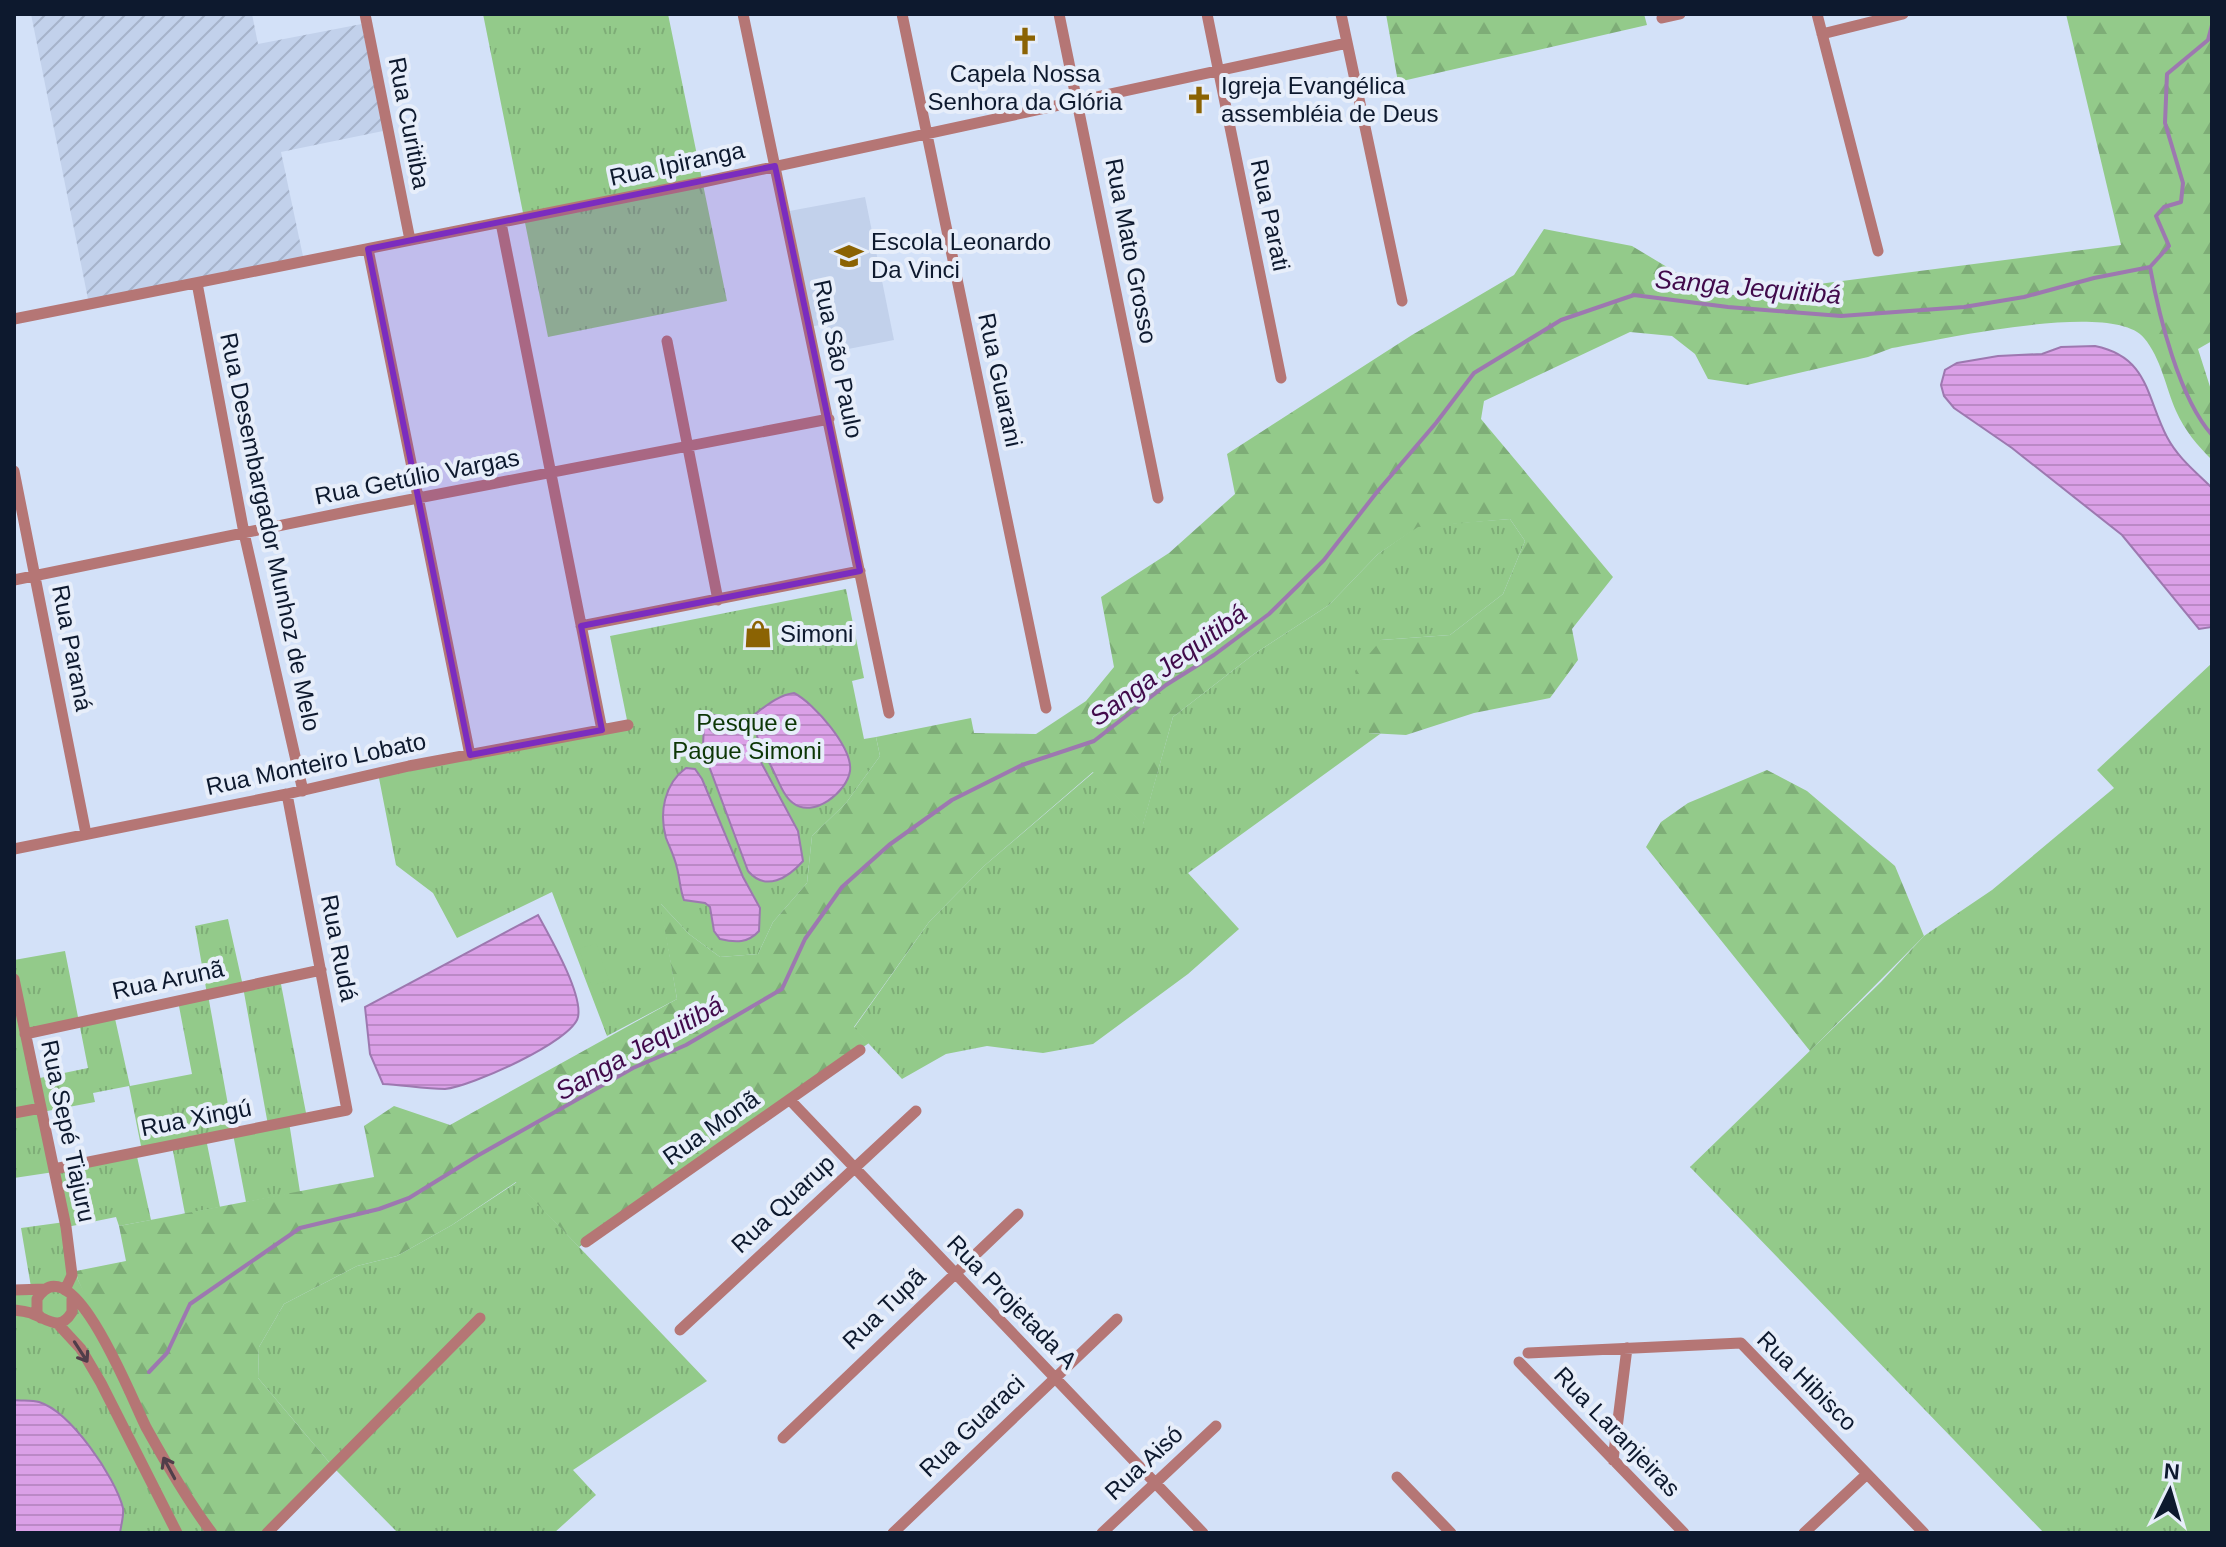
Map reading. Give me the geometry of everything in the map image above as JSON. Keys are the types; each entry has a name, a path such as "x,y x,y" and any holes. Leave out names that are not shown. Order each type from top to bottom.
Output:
{"street":[{"name":"Rua Curitiba","path":"365,14 410,240"},
{"name":"Rua São Paulo","path":"743,14 889,713"},
{"name":"Rua Guarani","path":"902,14 1046,708"},
{"name":"Rua Mato Grosso","path":"1059,14 1158,498"},
{"name":"Rua Parati","path":"1207,14 1281,378"},
{"path":"1341,14 1402,301"},
{"path":"1662,18 1680,14"},
{"path":"1817,14 1878,251"},
{"path":"1822,34 1903,14"},
{"name":"Rua Ipiranga","path":"14,319 501,223 1347,43"},
{"path":"501,223 602,730"},
{"path":"368,249 470,755"},
{"name":"Rua Desembargador Munhoz de Melo","path":"197,283 244,533 303,791"},
{"path":"667,341 718,600"},
{"name":"Rua Getúlio Vargas","path":"14,580 829,419"},
{"name":"Rua Paraná","path":"14,471 86,834"},
{"path":"581,626 860,571"},
{"name":"Rua Monteiro Lobato","path":"14,849 628,725"},
{"name":"Rua Rudá","path":"287,794 347,1110"},
{"name":"Rua Arunã","path":"25,1034 321,970"},
{"name":"Rua Sepé Tiajuru","path":"14,979 66,1227 72,1275 68,1294"},
{"name":"Rua Monã","path":"586,1242 860,1050"},
{"name":"Rua Projetada A","path":"790,1100 1203,1533"},
{"path":"14,1113 41,1108"},
{"name":"Rua Xingú","path":"54,1169 347,1110"},
{"name":"Rua Quarup","path":"680,1330 916,1111"},
{"name":"Rua Tupã","path":"783,1438 1018,1214"},
{"path":"41,1318 37,1313 37,1299 45,1289"},
{"path":"14,1290 45,1289 68,1294 90,1314 101,1330 146,1428 180,1488 212,1533"},
{"path":"14,1310 33,1313 46,1322 58,1324 72,1312 68,1294"},
{"path":"267,1533 480,1318"},
{"name":"Rua Guaraci","path":"893,1533 1117,1319"},
{"path":"58,1324 81,1349 101,1383 177,1533"},
{"name":"Rua Hibisco","path":"1524,1358 1627,1348 1741,1343 1924,1533"},
{"path":"1613,1460 1627,1348"},
{"name":"Rua Laranjeiras","path":"1524,1358 1613,1460 1684,1533"},
{"name":"Rua Aisó","path":"1102,1533 1216,1426"},
{"path":"1804,1533 1867,1474"},
{"path":"1397,1477 1451,1533"}],"highlighted area":[{"path":"775,166 860,571 581,626 602,730 470,755 368,249"}],"shaded area":[{"path":"31,14 252,14 258,44 367,23 388,130 281,152 304,261 89,304"},
{"name":"Escola Leonardo Da Vinci","path":"865,197 894,340 833,352 826,324 809,327 784,212"},
{"path":"2095,346 2113,351 2136,369 2171,445 2212,488 2212,627 2199,629 2122,535 2012,448 1954,408 1944,396 1941,385 1945,370 1957,363 1998,356 2042,354 2061,347"},
{"path":"794,693 812,706 831,727 849,761 850,771 843,787 828,801 810,808 793,803 786,796 761,747 754,720 755,714 769,704"},
{"path":"713,715 733,718 742,727 798,831 803,861 791,873 777,880 762,881 748,871 703,746 704,724 714,733 722,725"},
{"path":"686,768 695,769 702,779 743,877 760,908 759,931 746,940 720,939 714,931 710,907 705,903 684,900 666,838 663,809 673,782"},
{"path":"538,915 576,994 578,1017 572,1027 519,1061 458,1086 437,1089 383,1084 370,1054 365,1007"},
{"path":"14,1400 36,1401 51,1408 90,1447 111,1480 123,1508 120,1533 14,1533"}],"green space":[{"path":"483,14 668,14 727,301 548,337"},
{"path":"1386,14 1644,14 1647,25 1398,82"},
{"path":"2066,14 2212,14 2212,341 2198,349 2212,393 2212,460 2180,418 2159,364 2144,338 2126,327 2098,322 2063,322 1984,331 1892,348 1868,357 1747,385 1708,379 1695,354 1672,336 1630,332 1484,401 1481,419 1613,577 1572,629 1578,660 1550,698 1474,713 1406,735 1369,733 1355,671 1381,640 1450,635 1503,594 1525,541 1510,519 1418,527 1378,554 1329,605 1254,654 1173,717 1143,825 1093,772 984,866 929,922 854,1027 869,1043 579,1247 516,1182 452,1225 397,1256 357,1266 284,1304 259,1347 258,1378 334,1468 267,1533 212,1533 146,1428 78,1280 76,1271 126,1261 119,1226 374,1177 364,1126 394,1106 450,1125 677,999 660,903 689,934 720,957 758,954 773,922 807,883 812,836 846,803 880,756 876,737 971,718 974,733 1036,734 1086,701 1114,667 1101,597 1169,553 1235,494 1227,454 1412,335 1514,275 1544,229 1632,246 1717,297 2121,245"},
{"path":"1510,519 1525,541 1503,594 1450,635 1381,640 1369,733 1380,734 1188,873 1239,929 1188,974 1093,1044 1043,1053 987,1046 946,1054 902,1079 854,1028 929,922 984,866 1094,772 1143,824 1173,717 1254,654 1329,605 1378,554 1418,526"},
{"name":"Pesque e Pague Simoni","path":"846,589 864,678 852,681 864,739 876,737 880,756 846,803 812,836 807,883 773,922 758,954 720,957 689,934 661,904 677,999 607,1036 552,892 457,938 433,893 396,865 378,773 628,725 610,636"},
{"path":"2212,663 2212,1533 2044,1533 1690,1167 1881,982 1924,936 1992,890 2114,788 2097,770"},
{"path":"1767,770 1807,791 1895,866 1924,936 1810,1051 1646,847 1661,822 1688,803"},
{"path":"228,919 243,986 280,979 307,1118 289,1122 300,1192 246,1202 233,1134 206,1139 220,1207 185,1214 172,1146 142,1151 129,1086 93,1093 95,1102 42,1112 54,1168 136,1152 151,1220 119,1226 116,1217 67,1227 78,1280 212,1533 14,1533 14,1290 31,1287 21,1228 65,1222 54,1172 14,1178 14,960 65,951 79,1022 114,1014 130,1086 192,1074 178,1001 207,994 195,926","holes":["243,987 268,1125 233,1132 208,995","79,1022 88,1068 35,1079 25,1034"]},
{"path":"596,943 609,980 592,986 579,949"},
{"path":"517,1182 707,1381 573,1470 596,1495 554,1533 398,1533 334,1468 258,1378 259,1347 284,1304 357,1266 397,1256 452,1225"}],"waterway":[{"path":"2212,25 2208,40 2167,74 2165,123 2183,183 2181,202 2164,207 2156,216 2169,246 2150,267 2180,379 2200,419 2212,435"},
{"name":"Sanga Jequitibá","path":"149,1372 167,1353 190,1304 300,1228 379,1209 409,1198 633,1068 686,1045 782,989 805,939 842,887 889,845 952,800 1022,765 1094,741 1166,685 1214,655 1269,614 1324,560 1474,373 1561,320 1634,295 1728,307 1841,316 1964,307 2024,297 2150,267"}],"place":[{"name":"Capela Nossa Senhora da Glória","path":"1025,41"},
{"name":"Igreja Evangélica assembléia de Deus","path":"1199,100"},
{"name":"Escola Leonardo Da Vinci","path":"849,256"},
{"name":"Simoni","path":"758,634"}]}
